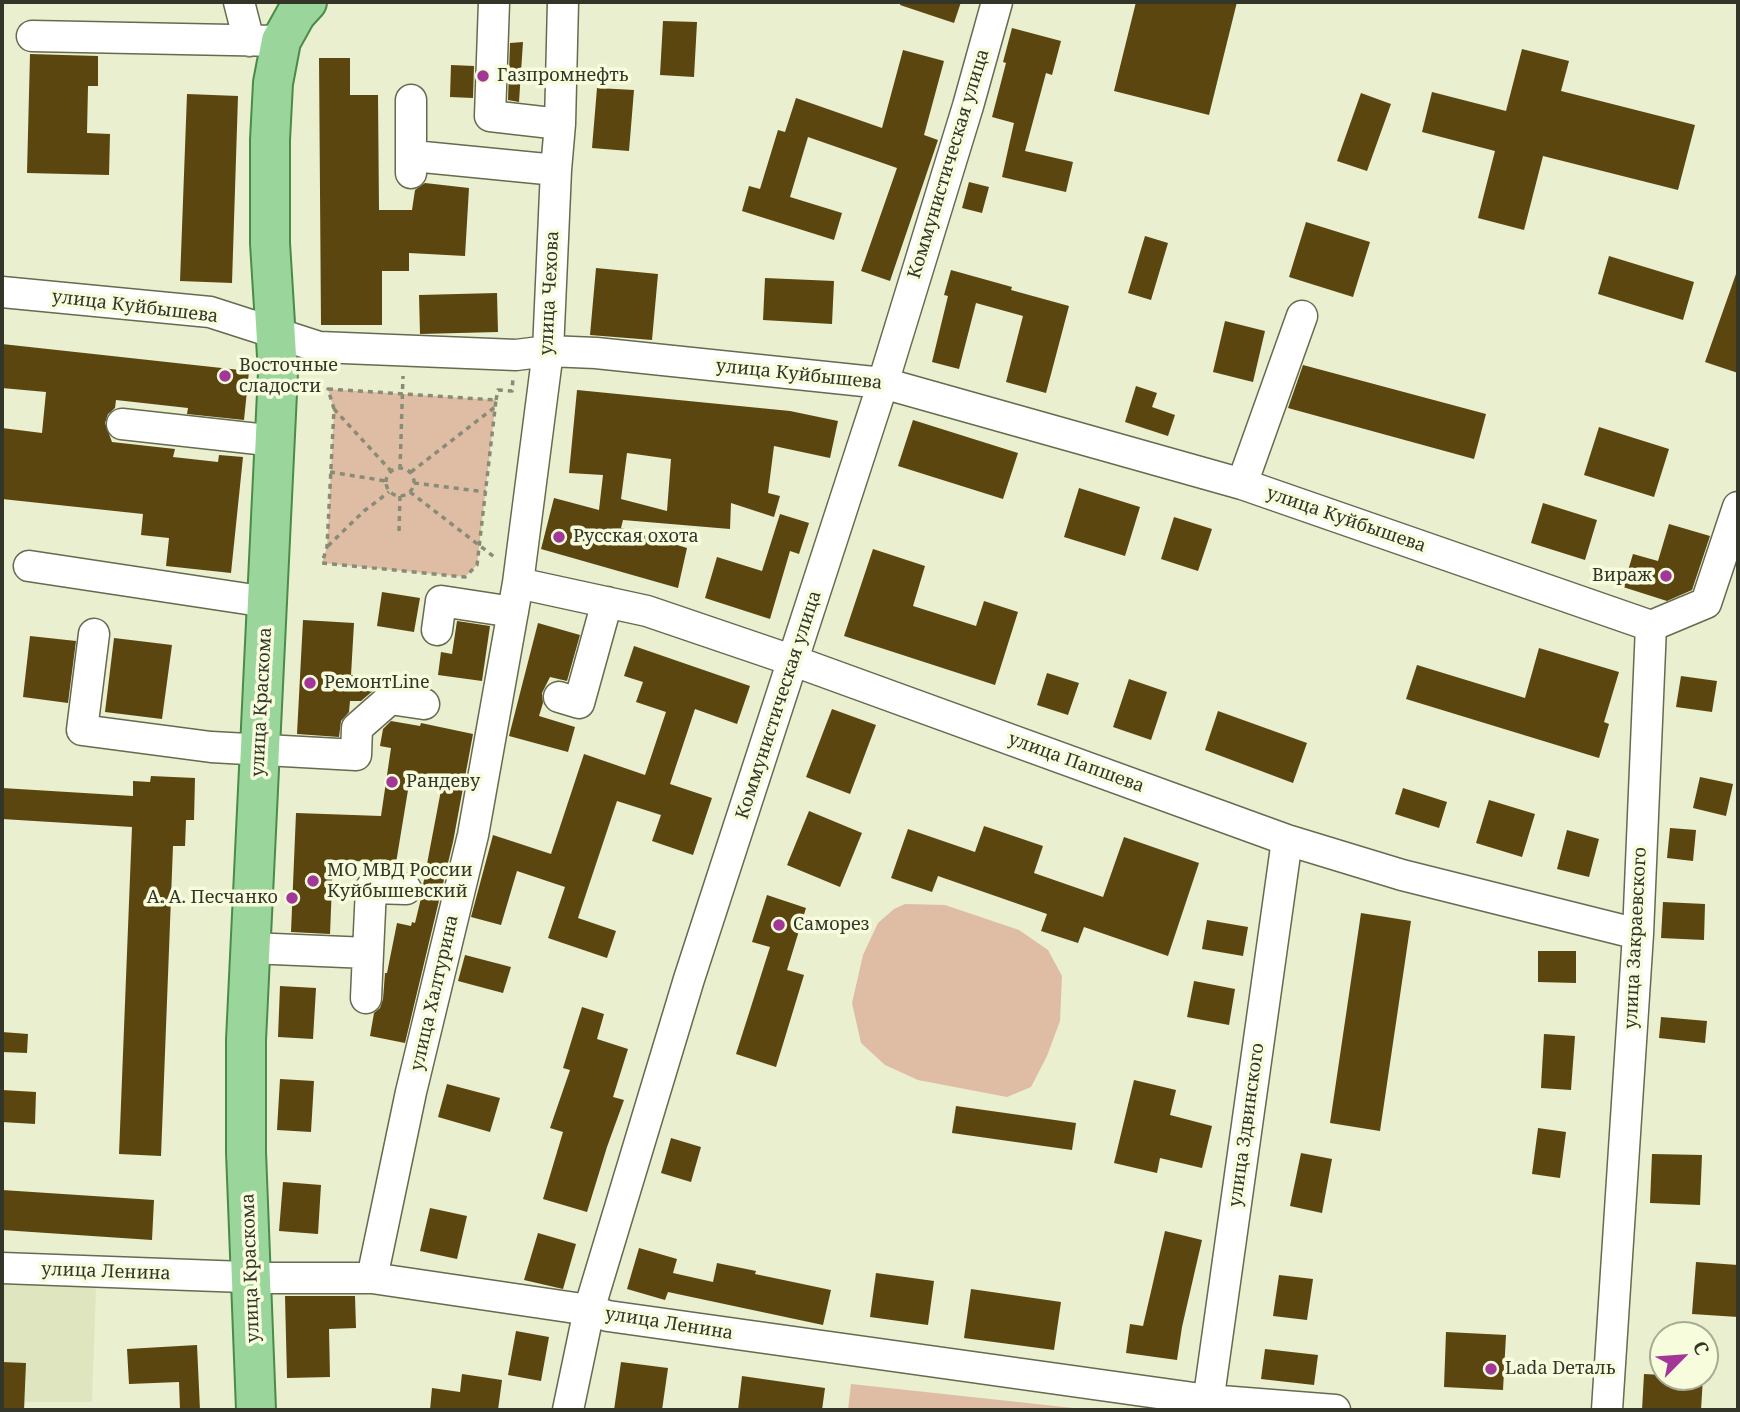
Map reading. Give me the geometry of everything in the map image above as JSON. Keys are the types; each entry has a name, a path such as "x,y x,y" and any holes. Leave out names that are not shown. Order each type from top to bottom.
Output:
{"main road":[{"name":"улица Краскома","path":"256,1410 246,1152 246,1052 278,372 270,243 273,83 265,41 307,2"}],"street":[{"path":"239,2 265,41"},
{"path":"494,2 491,116 560,124"},
{"name":"Коммунистическая улица","path":"568,1410 589,1310 689,979 883,383 998,2"},
{"name":"улица Чехова","path":"519,578 548,351 560,124 561,4"},
{"path":"32,36 265,41"},
{"path":"411,100 412,164 556,170"},
{"name":"улица Куйбышева","path":"2,292 210,312 319,347 516,355 548,351 596,353 883,383 1242,484 1651,626"},
{"path":"1242,484 1302,316"},
{"path":"122,424 276,441"},
{"path":"1651,626 1706,603 1738,507"},
{"path":"29,566 267,601"},
{"name":"улица Папшева","path":"519,578 647,611 794,661 1287,840 1402,875 1637,934"},
{"name":"улица Халтурина","path":"372,1278 411,1092 473,835 519,578"},
{"path":"437,630 442,601 513,612"},
{"path":"559,697 579,703 607,602"},
{"name":"улица Закраевского","path":"1607,1410 1637,934 1651,626"},
{"path":"94,634 82,730 211,747 356,755 357,728 390,699 424,704"},
{"name":"улица Здвинского","path":"1208,1405 1287,840"},
{"path":"366,998 371,888 406,889"},
{"path":"250,948 368,953"},
{"name":"улица Ленина","path":"2,1268 251,1277 372,1278 589,1310 608,1316 1208,1405 1335,1410"}],"path":[{"path":"400,469 403,349"},
{"path":"328,389 402,393 496,400 477,565 465,577 322,563 327,547 334,410 328,389"},
{"path":"411,472 496,405"},
{"path":"334,410 391,471"},
{"path":"389,492 386,481 391,471 400,469 411,472"},
{"path":"330,472 386,481"},
{"path":"389,492 400,496 410,492 414,483 411,472"},
{"path":"414,483 486,492"},
{"path":"327,547 364,511 389,492"},
{"path":"410,492 519,578"},
{"path":"399,531 400,496"}],"shaded area":[{"path":"328,389 496,400 477,565 465,577 322,563 327,547 334,410"},
{"path":"905,904 945,905 1019,930 1048,950 1062,976 1060,1021 1047,1056 1031,1087 1007,1097 918,1080 885,1065 861,1043 852,1003 863,955 878,923 894,909"},
{"path":"2,1284 96,1287 92,1402 25,1402 24,1410 2,1410"},
{"path":"851,1384 1092,1410 848,1410"}],"building":[{"path":"901,2 961,2 954,23 900,5"},
{"path":"1136,2 1237,2 1209,115 1114,91"},
{"path":"663,21 697,22 694,77 660,75"},
{"path":"1012,28 1061,41 1052,75 1046,73 1025,151 1073,162 1066,192 1002,177 1014,123 992,117"},
{"path":"523,42 519,102 508,100 510,43"},
{"path":"1522,49 1569,61 1561,91 1695,125 1678,190 1543,156 1524,230 1478,218 1495,151 1422,132 1432,92 1506,111"},
{"path":"903,50 944,61 924,135 938,140 890,281 861,271 897,168 808,137 790,197 842,213 834,240 742,211 749,186 760,189 778,130 785,132 796,98 882,128"},
{"path":"30,54 98,56 98,86 88,86 87,133 110,134 109,175 27,173"},
{"path":"319,58 350,58 350,95 378,95 379,210 412,210 415,190 425,183 469,188 465,256 409,253 409,271 382,271 382,325 321,325"},
{"path":"451,65 474,66 473,98 450,97"},
{"path":"597,88 634,90 629,151 592,148"},
{"path":"1361,93 1391,104 1367,171 1337,161"},
{"path":"187,94 238,96 232,283 180,281"},
{"path":"969,182 989,187 982,213 962,208"},
{"path":"1306,222 1370,242 1353,297 1289,277"},
{"path":"1145,236 1168,243 1151,300 1128,293"},
{"path":"1609,256 1694,282 1683,320 1598,294"},
{"path":"596,268 658,274 652,340 590,335"},
{"path":"951,270 1069,306 1046,393 1006,382 1023,316 976,303 959,369 932,362 948,296 944,295"},
{"path":"1736,274 1738,275 1738,373 1705,362"},
{"path":"765,278 834,281 832,324 763,320"},
{"path":"497,293 498,332 420,334 419,295"},
{"path":"1225,321 1265,331 1253,382 1213,372"},
{"path":"2,344 249,371 244,420 187,414 188,408 116,400 115,408 108,414 105,423 112,442 175,449 173,457 218,462 219,455 243,457 231,573 166,566 169,538 141,535 143,514 2,499 2,428 42,433 46,392 2,388"},
{"path":"1303,365 1486,414 1474,459 1288,408"},
{"path":"1136,386 1157,393 1152,407 1175,415 1168,436 1125,422"},
{"path":"577,390 790,411 838,421 830,458 774,446 768,493 780,496 774,517 731,503 730,529 623,520 621,528 687,548 678,588 541,549 554,498 599,510 603,475 569,473","holes":["627,453 671,459 667,511 621,499"]},
{"path":"913,420 1018,453 1003,499 898,466"},
{"path":"1599,427 1669,449 1654,497 1584,475"},
{"path":"1079,488 1140,507 1125,556 1064,537"},
{"path":"1543,503 1597,520 1585,560 1531,543"},
{"path":"780,514 809,523 799,554 790,551 770,619 705,598 717,557 762,571"},
{"path":"1174,517 1212,529 1198,571 1161,559"},
{"path":"1669,524 1710,536 1692,590 1667,601 1623,587 1633,554 1658,561"},
{"path":"873,549 925,566 913,606 976,626 984,601 1018,612 995,685 844,636"},
{"path":"382,592 420,598 414,632 377,626"},
{"path":"303,620 354,623 351,675 376,677 375,689 361,701 350,701 349,712 341,721 339,737 297,734"},
{"path":"457,621 490,626 482,681 438,675 441,652 452,654"},
{"path":"538,623 580,635 567,681 550,677 542,693 543,703 539,716 575,727 568,752 509,736"},
{"path":"30,636 76,641 68,703 23,697"},
{"path":"114,638 172,645 162,719 105,712"},
{"path":"634,646 750,686 737,724 695,709 670,784 712,798 693,855 652,841 661,815 617,801 578,918 616,931 607,958 548,938 565,887 517,871 501,925 471,917 493,835 551,854 584,754 645,775 666,712 636,702 643,682 624,676"},
{"path":"1539,648 1619,672 1604,722 1609,724 1599,758 1406,699 1417,665 1525,698"},
{"path":"1047,673 1079,683 1068,715 1037,705"},
{"path":"1681,676 1717,681 1712,712 1676,707"},
{"path":"1129,679 1167,692 1151,740 1113,727"},
{"path":"832,709 876,725 850,794 806,777"},
{"path":"1218,711 1307,743 1293,783 1205,750"},
{"path":"391,721 420,726 421,723 473,734 453,842 405,1043 370,1036 374,1013 380,1008 383,999 385,973 397,923 411,926 412,922 415,923 442,785 410,778 396,863 333,860 330,934 291,932 296,813 381,816 391,748 380,746 383,729"},
{"path":"151,776 195,778 194,820 186,820 185,846 173,846 161,1156 119,1154 132,827 2,819 2,788 133,796 133,781 150,782"},
{"path":"1700,777 1733,784 1726,816 1693,808"},
{"path":"1403,788 1447,802 1439,828 1395,814"},
{"path":"1489,800 1535,814 1522,857 1476,843"},
{"path":"809,811 862,833 840,887 787,865"},
{"path":"984,826 1043,846 1034,873 1103,897 1124,837 1199,863 1168,956 1084,927 1078,943 1041,931 1047,914 938,876 932,892 891,878 908,829 975,852"},
{"path":"1670,828 1696,830 1693,861 1667,858"},
{"path":"1567,830 1599,839 1589,877 1557,869"},
{"path":"767,895 806,908 787,970 804,975 776,1067 736,1054 770,947 752,942"},
{"path":"1663,902 1705,904 1704,940 1661,938"},
{"path":"1361,913 1411,921 1380,1131 1330,1123"},
{"path":"1207,920 1248,927 1243,956 1202,949"},
{"path":"1538,951 1576,951 1576,983 1538,982"},
{"path":"465,955 511,967 503,993 458,981"},
{"path":"1194,981 1235,989 1229,1025 1187,1017"},
{"path":"280,986 316,988 313,1039 278,1037"},
{"path":"582,1007 604,1014 597,1039 628,1049 613,1097 624,1100 587,1212 543,1199 563,1132 550,1128 570,1070 563,1068"},
{"path":"1661,1017 1707,1021 1705,1043 1659,1038"},
{"path":"2,1032 28,1034 27,1053 2,1052"},
{"path":"1544,1034 1575,1036 1571,1090 1541,1088"},
{"path":"280,1079 314,1081 311,1132 277,1130"},
{"path":"1134,1080 1176,1090 1170,1115 1212,1126 1202,1168 1160,1158 1157,1173 1114,1163"},
{"path":"447,1084 500,1098 490,1132 438,1117"},
{"path":"2,1090 36,1092 35,1124 2,1122"},
{"path":"956,1106 1076,1123 1072,1150 952,1133"},
{"path":"1538,1128 1566,1132 1560,1178 1532,1174"},
{"path":"671,1138 701,1147 691,1182 661,1173"},
{"path":"1301,1153 1332,1159 1322,1213 1290,1206"},
{"path":"1652,1154 1702,1155 1700,1205 1650,1203"},
{"path":"283,1182 321,1185 318,1234 279,1231"},
{"path":"2,1190 154,1200 152,1240 2,1230"},
{"path":"430,1208 467,1216 457,1259 420,1251"},
{"path":"1165,1231 1202,1240 1177,1360 1126,1353 1130,1324 1143,1326"},
{"path":"538,1233 576,1244 563,1289 524,1280"},
{"path":"639,1248 677,1259 673,1273 713,1282 717,1263 831,1290 823,1325 668,1292 665,1300 627,1289"},
{"path":"1696,1262 1738,1265 1738,1317 1692,1314"},
{"path":"876,1273 934,1281 928,1325 870,1317"},
{"path":"1279,1275 1313,1279 1307,1320 1273,1316"},
{"path":"971,1289 1061,1302 1054,1350 964,1338"},
{"path":"285,1296 355,1296 356,1328 329,1329 330,1377 287,1378"},
{"path":"516,1331 549,1337 541,1381 508,1375"},
{"path":"1446,1332 1506,1335 1503,1390 1444,1387"},
{"path":"197,1345 200,1410 180,1410 179,1382 129,1384 127,1349"},
{"path":"1265,1349 1318,1355 1314,1385 1261,1379"},
{"path":"2,1362 26,1363 24,1410 2,1410"},
{"path":"621,1362 668,1368 662,1410 614,1410"},
{"path":"462,1374 502,1380 498,1410 430,1410 432,1388 460,1392"},
{"path":"1644,1374 1649,1374 1649,1391 1702,1391 1701,1410 1642,1410"},
{"path":"742,1376 825,1388 822,1410 738,1410"}],"place":[{"name":"Газпромнефть","path":"483,76"},
{"name":"Восточные сладости","path":"225,376"},
{"name":"Русская охота","path":"559,537"},
{"name":"Вираж","path":"1666,576"},
{"name":"РемонтLine","path":"310,683"},
{"name":"Рандеву","path":"392,782"},
{"name":"МО МВД России Куйбышевский","path":"313,881"},
{"name":"А. А. Песчанко","path":"292,898"},
{"name":"Саморез","path":"779,925"},
{"name":"Lada Dеталь","path":"1491,1369"}]}
